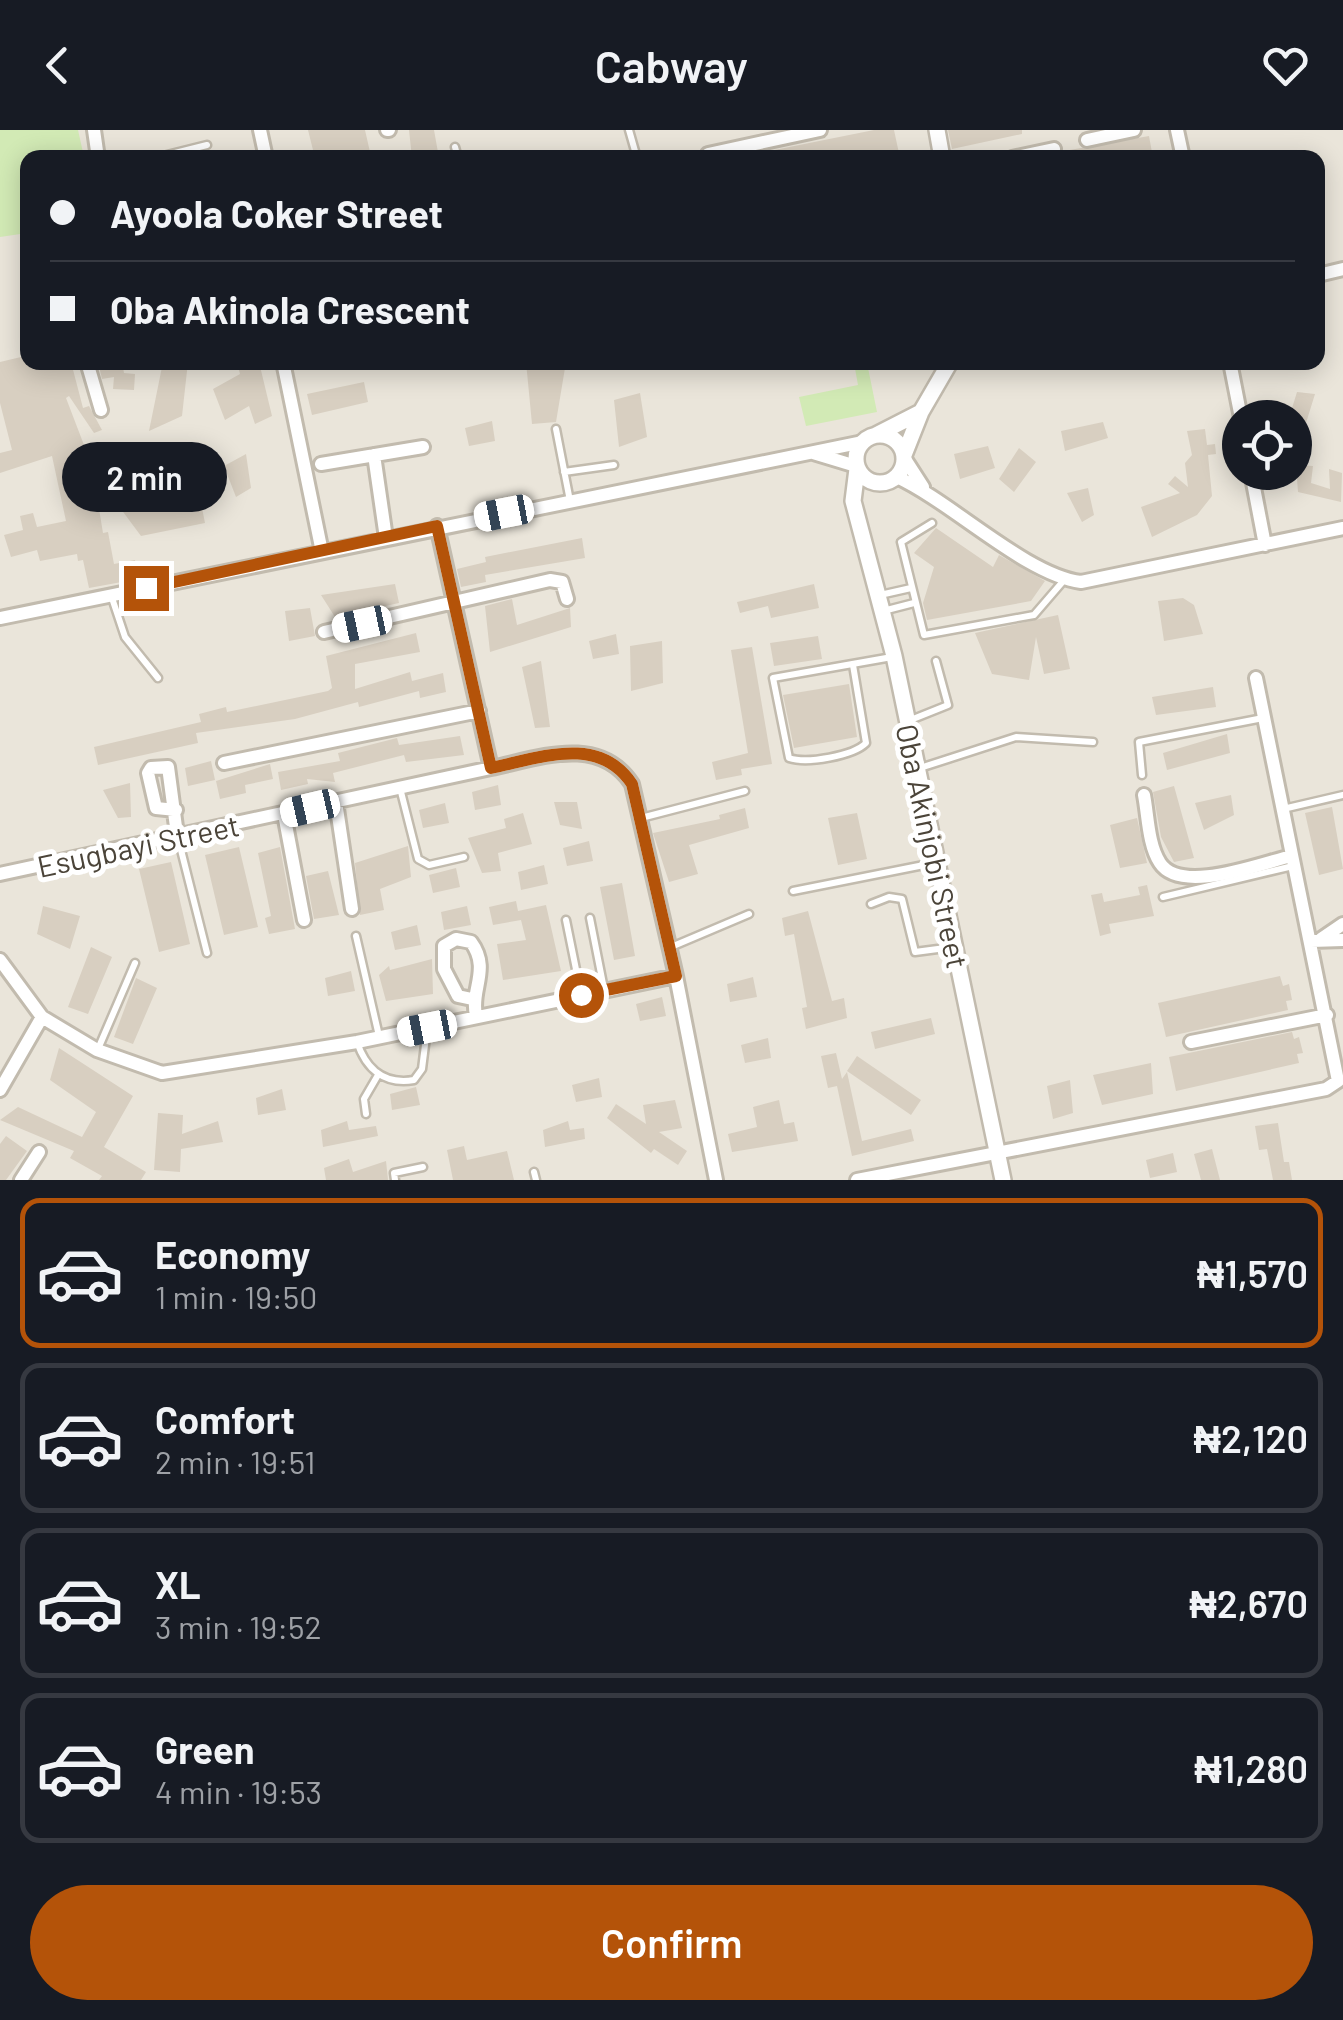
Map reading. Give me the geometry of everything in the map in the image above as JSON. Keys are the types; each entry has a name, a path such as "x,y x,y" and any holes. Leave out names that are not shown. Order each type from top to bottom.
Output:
{"street":[{"path":"727,150 820,130"},
{"path":"1086,140 1134,130"},
{"path":"1049,150 1054,149"},
{"path":"89,370 100,410"},
{"path":"285,370 322,552"},
{"path":"897,476 921,412 945,370"},
{"path":"1232,370 1237,400"},
{"path":"2,619 868,439 921,412"},
{"path":"857,467 856,452 868,439 895,440 923,488"},
{"path":"321,464 422,447"},
{"path":"810,452 857,467 876,483"},
{"path":"374,455 386,538"},
{"name":"Oba Akinjobi Street","path":"857,467 853,493 894,656 1003,1180"},
{"path":"858,514 862,497 876,483 897,476 923,488 1053,576 1092,582 1343,528"},
{"path":"1254,490 1265,545"},
{"path":"437,526 491,768"},
{"path":"324,632 550,580 562,582 567,599"},
{"path":"857,1180 1338,1086 1337,1035 1327,1015 1316,940 1294,861 1256,678"},
{"path":"224,763 479,711"},
{"name":"Esugbayi Street","path":"0,874 177,832 284,814 561,754 600,755 623,770 632,784 670,947 716,1180"},
{"path":"1144,795 1155,854 1162,867 1173,874 1202,878 1294,861"},
{"path":"336,802 352,909"},
{"path":"176,810 177,832"},
{"path":"284,814 304,920"},
{"path":"1316,940 1343,924"},
{"path":"472,999 458,996 444,969 444,946 456,939 471,942 477,951 481,986 472,999 476,1016"},
{"path":"1316,940 1343,940"},
{"path":"0,960 42,1017 98,1050 144,1070 172,1073 357,1042 676,976"},
{"path":"1190,1042 1327,1015"},
{"path":"0,1090 42,1017"},
{"path":"21,1180 39,1152"}],"lane":[{"path":"186,150 206,145"},
{"path":"455,146 456,150"},
{"path":"556,429 570,500"},
{"path":"564,472 614,464"},
{"path":"932,523 901,542 921,630 928,636 1034,616 1065,579"},
{"path":"881,603 911,588"},
{"path":"112,595 124,637 158,678"},
{"path":"881,603 914,603"},
{"path":"853,665 866,743 850,752 798,761 789,758 773,678 894,656"},
{"path":"907,721 948,705 936,661"},
{"path":"1142,775 1139,742 1263,718"},
{"path":"916,769 1016,737 1093,742"},
{"path":"400,788 418,858 430,865 464,857"},
{"path":"640,818 745,791"},
{"path":"1282,808 1343,794"},
{"path":"177,832 206,953"},
{"path":"1163,896 1294,861"},
{"path":"792,891 936,862"},
{"path":"871,904 888,898 902,899 915,952 953,946"},
{"path":"670,947 749,914"},
{"path":"590,918 604,990"},
{"path":"566,920 581,995"},
{"path":"356,936 380,1037"},
{"path":"98,1050 135,963"},
{"path":"357,1042 378,1075 403,1082 419,1076 427,1028"},
{"path":"366,1114 362,1106 378,1075"},
{"path":"395,1180 394,1172 423,1167"}],"shaded area":[{"path":"0,130 1343,130 1343,1180 0,1180"}],"green space":[{"path":"0,130 78,130 82,150 20,150 20,234 0,237"},
{"path":"855,370 868,370 877,412 806,426 799,397 858,385"}],"building":[{"path":"308,130 365,130 370,150 313,150"},
{"path":"409,130 434,130 438,150 411,150"},
{"path":"874,130 894,130 898,150 774,150"},
{"path":"948,130 1022,130 1022,134 952,149"},
{"path":"1149,136 1152,150 1070,150"},
{"path":"20,357 20,370 73,370 83,408 89,406 102,430 94,433 69,396 66,398 92,466 103,533 108,532 114,564 135,560 138,579 89,588 83,560 78,561 77,554 40,561 37,550 11,557 4,535 23,530 20,516 33,513 37,527 66,521 52,456 0,473 0,453 12,450 0,403 0,362"},
{"path":"100,370 123,370 135,374 134,390 113,389 114,377 102,379"},
{"path":"161,370 187,370 182,416 149,431"},
{"path":"239,370 261,370 272,416 255,424 249,406 225,420 213,389 240,374"},
{"path":"527,370 565,370 556,422 532,424"},
{"path":"364,382 368,402 312,415 307,394"},
{"path":"1297,392 1315,394 1312,404 1312,400 1295,400"},
{"path":"640,393 647,437 619,447 614,400"},
{"path":"492,421 495,441 469,446 465,428"},
{"path":"1103,422 1108,438 1065,451 1061,431"},
{"path":"1205,429 1207,445 1215,444 1216,454 1208,455 1212,496 1197,515 1152,537 1141,507 1180,493 1168,484 1175,476 1188,487 1185,463 1192,455 1187,431"},
{"path":"185,446 188,465 180,467 187,505 201,503 205,523 141,536 112,497 111,489 130,487 110,457"},
{"path":"988,446 995,468 960,479 954,454"},
{"path":"1019,448 1036,462 1014,492 999,479"},
{"path":"246,454 251,488 236,497 224,466"},
{"path":"1329,469 1342,473 1341,502 1298,492 1312,490 1312,483 1330,489"},
{"path":"1088,488 1094,515 1082,522 1067,493"},
{"path":"936,528 993,567 999,555 1045,581 1031,601 927,620 923,603 934,567 914,553"},
{"path":"582,538 585,558 485,575 486,582 461,587 457,569 486,562 485,557"},
{"path":"395,584 399,603 335,617 321,595"},
{"path":"814,584 819,608 771,618 768,606 740,613 737,602"},
{"path":"1183,598 1194,605 1203,634 1164,641 1158,601"},
{"path":"512,599 517,625 570,608 571,627 490,652 485,606"},
{"path":"310,608 315,636 289,641 285,611"},
{"path":"1058,615 1070,669 1044,674 1036,637 1029,680 992,674 975,633"},
{"path":"416,633 420,652 355,664 355,689 410,672 412,681 443,673 446,692 420,698 419,691 359,707 358,702 295,719 196,733 198,743 98,765 94,747 201,722 199,714 226,707 227,712 328,691 332,688 326,656"},
{"path":"616,634 619,654 593,659 589,641"},
{"path":"818,636 822,659 774,666 770,643"},
{"path":"662,641 663,683 631,691 630,646"},
{"path":"752,647 772,764 741,769 742,775 716,780 712,762 748,753 731,650"},
{"path":"541,661 550,727 535,728 522,667"},
{"path":"849,684 857,737 794,748 783,695"},
{"path":"1213,687 1216,707 1156,715 1152,697"},
{"path":"1227,734 1230,753 1167,770 1163,753"},
{"path":"460,736 464,755 406,762 404,755 333,773 335,782 307,779 308,784 281,790 278,772 340,761 338,753 397,738 399,745"},
{"path":"211,761 215,780 188,786 185,768"},
{"path":"270,764 273,779 245,785 246,793 220,799 216,781"},
{"path":"130,783 131,817 118,818 103,790"},
{"path":"498,785 501,805 475,810 472,792"},
{"path":"1174,786 1194,858 1174,862 1161,837 1153,792"},
{"path":"1231,795 1234,815 1204,830 1195,803"},
{"path":"554,802 577,802 582,829 560,825"},
{"path":"445,803 449,823 423,828 419,810"},
{"path":"1332,807 1343,869 1319,875 1305,813"},
{"path":"745,808 749,828 689,845 698,874 669,882 653,833 720,819 719,815"},
{"path":"523,813 532,844 498,853 501,871 482,873 468,838 506,828 504,819"},
{"path":"857,813 867,859 838,865 828,818"},
{"path":"1137,818 1147,863 1120,868 1110,825"},
{"path":"589,841 593,861 567,866 563,848"},
{"path":"408,846 411,877 380,889 384,910 360,915 355,863"},
{"path":"239,847 258,927 224,935 205,855"},
{"path":"280,847 295,929 269,934 265,918 271,916 258,853"},
{"path":"171,862 190,944 159,952 139,869"},
{"path":"544,865 548,884 521,890 518,872"},
{"path":"456,868 460,887 433,893 429,875"},
{"path":"328,871 339,915 314,919 306,876"},
{"path":"622,883 635,956 614,960 600,887"},
{"path":"1147,885 1154,916 1109,924 1111,933 1100,936 1091,895 1102,893 1104,902 1140,895 1138,887"},
{"path":"516,901 518,911 546,905 561,971 503,980 497,944 526,940 521,920 493,925 489,907"},
{"path":"43,906 80,916 70,949 37,934"},
{"path":"467,906 471,925 444,930 441,912"},
{"path":"808,911 832,1001 844,998 847,1018 806,1029 802,1008 807,1007 794,934 785,936 782,918"},
{"path":"417,925 421,945 395,950 391,932"},
{"path":"91,947 112,957 88,1014 68,1007"},
{"path":"432,959 433,994 386,1001 379,975 389,966 390,970"},
{"path":"351,971 355,991 328,996 325,978"},
{"path":"1280,976 1283,986 1289,984 1292,1000 1286,1001 1288,1010 1166,1037 1158,1003"},
{"path":"753,977 757,997 730,1002 727,984"},
{"path":"136,978 157,988 133,1044 114,1037"},
{"path":"662,997 666,1016 640,1021 636,1004"},
{"path":"931,1018 935,1034 875,1049 871,1032"},
{"path":"1292,1032 1294,1039 1299,1037 1303,1053 1297,1054 1299,1063 1176,1091 1169,1057"},
{"path":"768,1038 771,1058 745,1063 741,1045"},
{"path":"59,1048 133,1096 104,1147 146,1172 141,1180 99,1180 102,1176 70,1158 74,1151 0,1120 18,1107 82,1137 96,1112 50,1080"},
{"path":"836,1053 842,1079 847,1072 862,1141 911,1129 914,1141 852,1156 837,1086 828,1088 821,1056"},
{"path":"857,1056 921,1100 911,1115 847,1071"},
{"path":"1151,1063 1153,1094 1102,1105 1093,1075"},
{"path":"599,1078 602,1097 576,1102 572,1085"},
{"path":"1070,1080 1073,1113 1053,1119 1047,1086"},
{"path":"416,1087 420,1105 392,1110 390,1094"},
{"path":"282,1089 286,1110 258,1115 256,1098"},
{"path":"675,1100 682,1128 659,1132 687,1151 678,1165 654,1149 651,1153 607,1118 616,1104 646,1124 643,1105"},
{"path":"779,1100 784,1124 794,1122 798,1141 732,1152 728,1134 757,1127 753,1107"},
{"path":"158,1113 183,1115 182,1134 218,1121 223,1142 181,1149 180,1172 154,1170"},
{"path":"347,1121 349,1130 376,1126 378,1136 323,1147 321,1130"},
{"path":"568,1121 570,1130 584,1128 585,1139 545,1147 543,1130"},
{"path":"1278,1123 1284,1162 1289,1162 1292,1180 1273,1180 1267,1149 1259,1150 1255,1126"},
{"path":"6,1136 27,1151 6,1180 0,1180 0,1144"},
{"path":"464,1146 467,1160 507,1151 514,1180 453,1180 447,1150"},
{"path":"1212,1149 1220,1180 1201,1180 1194,1154"},
{"path":"1173,1153 1177,1172 1150,1178 1146,1160"},
{"path":"349,1159 353,1172 386,1161 388,1180 326,1180 324,1168"}],"route":[{"path":"146,588 437,526 491,768 586,752 600,755 623,770 632,784 676,976 581,995"}]}
